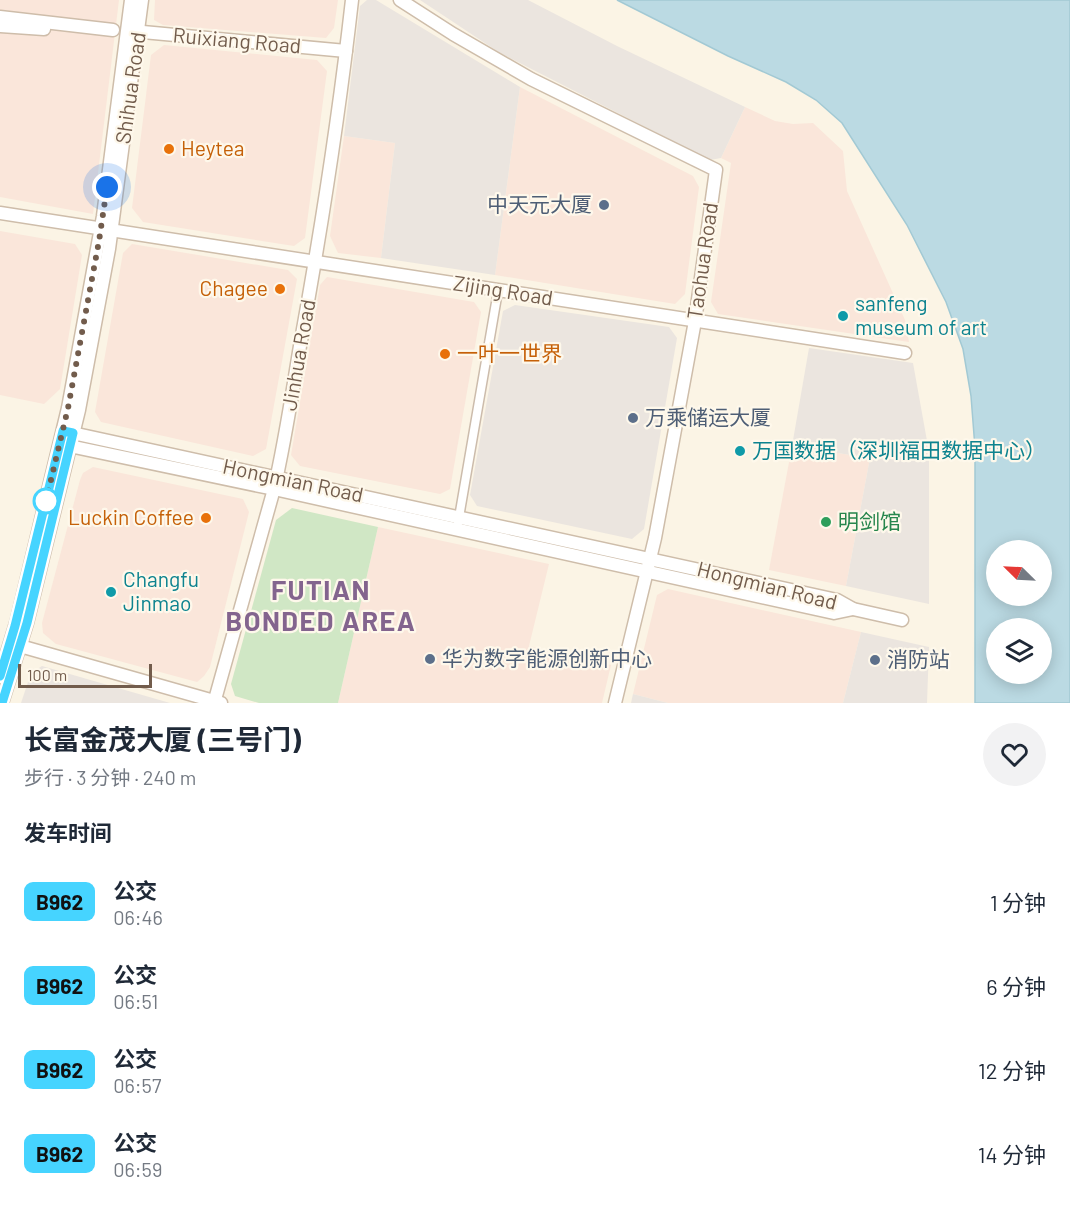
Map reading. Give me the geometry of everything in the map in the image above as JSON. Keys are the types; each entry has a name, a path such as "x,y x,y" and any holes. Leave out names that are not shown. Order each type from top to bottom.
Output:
{"main road":[{"name":"Shihua Road","path":"131,0 133,31"},
{"name":"Shihua Road","path":"3,703 15,644 68,432 106,229 133,31 142,0"},
{"name":"Jinhua Road","path":"217,702 275,483 316,262 352,0"},
{"name":"Taohua Road","path":"400,0 531,79 716,170 695,321 650,565 615,703"},
{"path":"0,17 113,30"},
{"path":"0,26 36,30 68,26"},
{"name":"Ruixiang Road","path":"133,31 346,51"},
{"name":"Zijing Road","path":"0,213 905,353"},
{"name":"Hongmian Road","path":"68,432 275,483 650,565 837,600 853,609 902,620"},
{"name":"Hongmian Road","path":"65,446 275,483"},
{"name":"Shihua Road","path":"0,676 15,644"},
{"path":"15,644 217,702"}],"street":[{"path":"458,523 498,291"}],"shaded area":[{"path":"0,0 119,0 93,214 0,197"},
{"path":"155,0 338,0 334,28 326,38 163,25 154,20"},
{"path":"367,0 376,0 520,87 495,275 381,258 395,143 344,136 360,6"},
{"path":"420,0 528,0 617,46 745,107 721,158 710,160 500,53"},
{"path":"164,45 317,60 327,71 305,238 294,246 143,222 132,208 151,55"},
{"path":"520,87 693,176 699,187 685,294 675,304 495,275"},
{"path":"745,107 775,121 793,124 813,123 843,151 847,191 905,320 909,342 718,314 711,302 731,163 721,158"},
{"path":"344,136 395,143 381,258 338,253 330,236"},
{"path":"0,231 75,244 82,255 60,389 44,404 0,395"},
{"path":"132,244 288,270 297,279 266,449 253,456 101,422 95,412 123,253"},
{"path":"327,277 474,302 481,312 450,489 440,494 300,466 291,455 320,285"},
{"name":"万乘储运大厦","path":"515,305 669,327 677,338 644,529 632,539 477,506 470,495 503,311"},
{"path":"809,348 913,363 929,452 929,604 846,586 870,458 792,446"},
{"path":"792,446 870,458 846,586 769,570"},
{"name":"Changfu Jinmao","path":"93,467 243,499 249,512 210,667 197,682 56,644 43,633 42,623 80,480 83,473"},
{"path":"378,527 549,564 529,646 611,665 602,703 338,703"},
{"path":"668,589 861,632 843,703 668,703 633,694 657,595"},
{"path":"861,632 929,647 927,703 843,703"},
{"path":"42,666 170,703 21,703 31,673"},
{"path":"633,694 668,703 631,703"}],"green space":[{"path":"292,508 378,527 338,703 259,703 235,696 231,684 276,520"}],"water":[{"path":"617,0 1070,0 1070,703 975,703 975,448 971,396 963,349 946,302 907,225 842,123 816,100 786,82 728,56"}],"bus line":[{"name":"B962","path":"0,676 15,626 63,431 73,433 27,623 2,703"}],"place":[{"name":"Heytea","path":"169,149"},
{"name":"中天元大厦","path":"604,205"},
{"name":"Chagee","path":"280,289"},
{"name":"sanfeng museum of art","path":"843,316"},
{"name":"一叶一世界","path":"445,354"},
{"name":"万乘储运大厦","path":"633,418"},
{"name":"万国数据（深圳福田数据中心）","path":"740,451"},
{"name":"Luckin Coffee","path":"206,518"},
{"name":"明剑馆","path":"826,522"},
{"name":"Changfu Jinmao","path":"111,592"},
{"name":"华为数字能源创新中心","path":"430,659"},
{"name":"消防站","path":"875,660"}],"district":[{"name":"FUTIAN BONDED AREA","path":"321,606"}],"route":[{"path":"46,501 68,408 107,187"}]}
